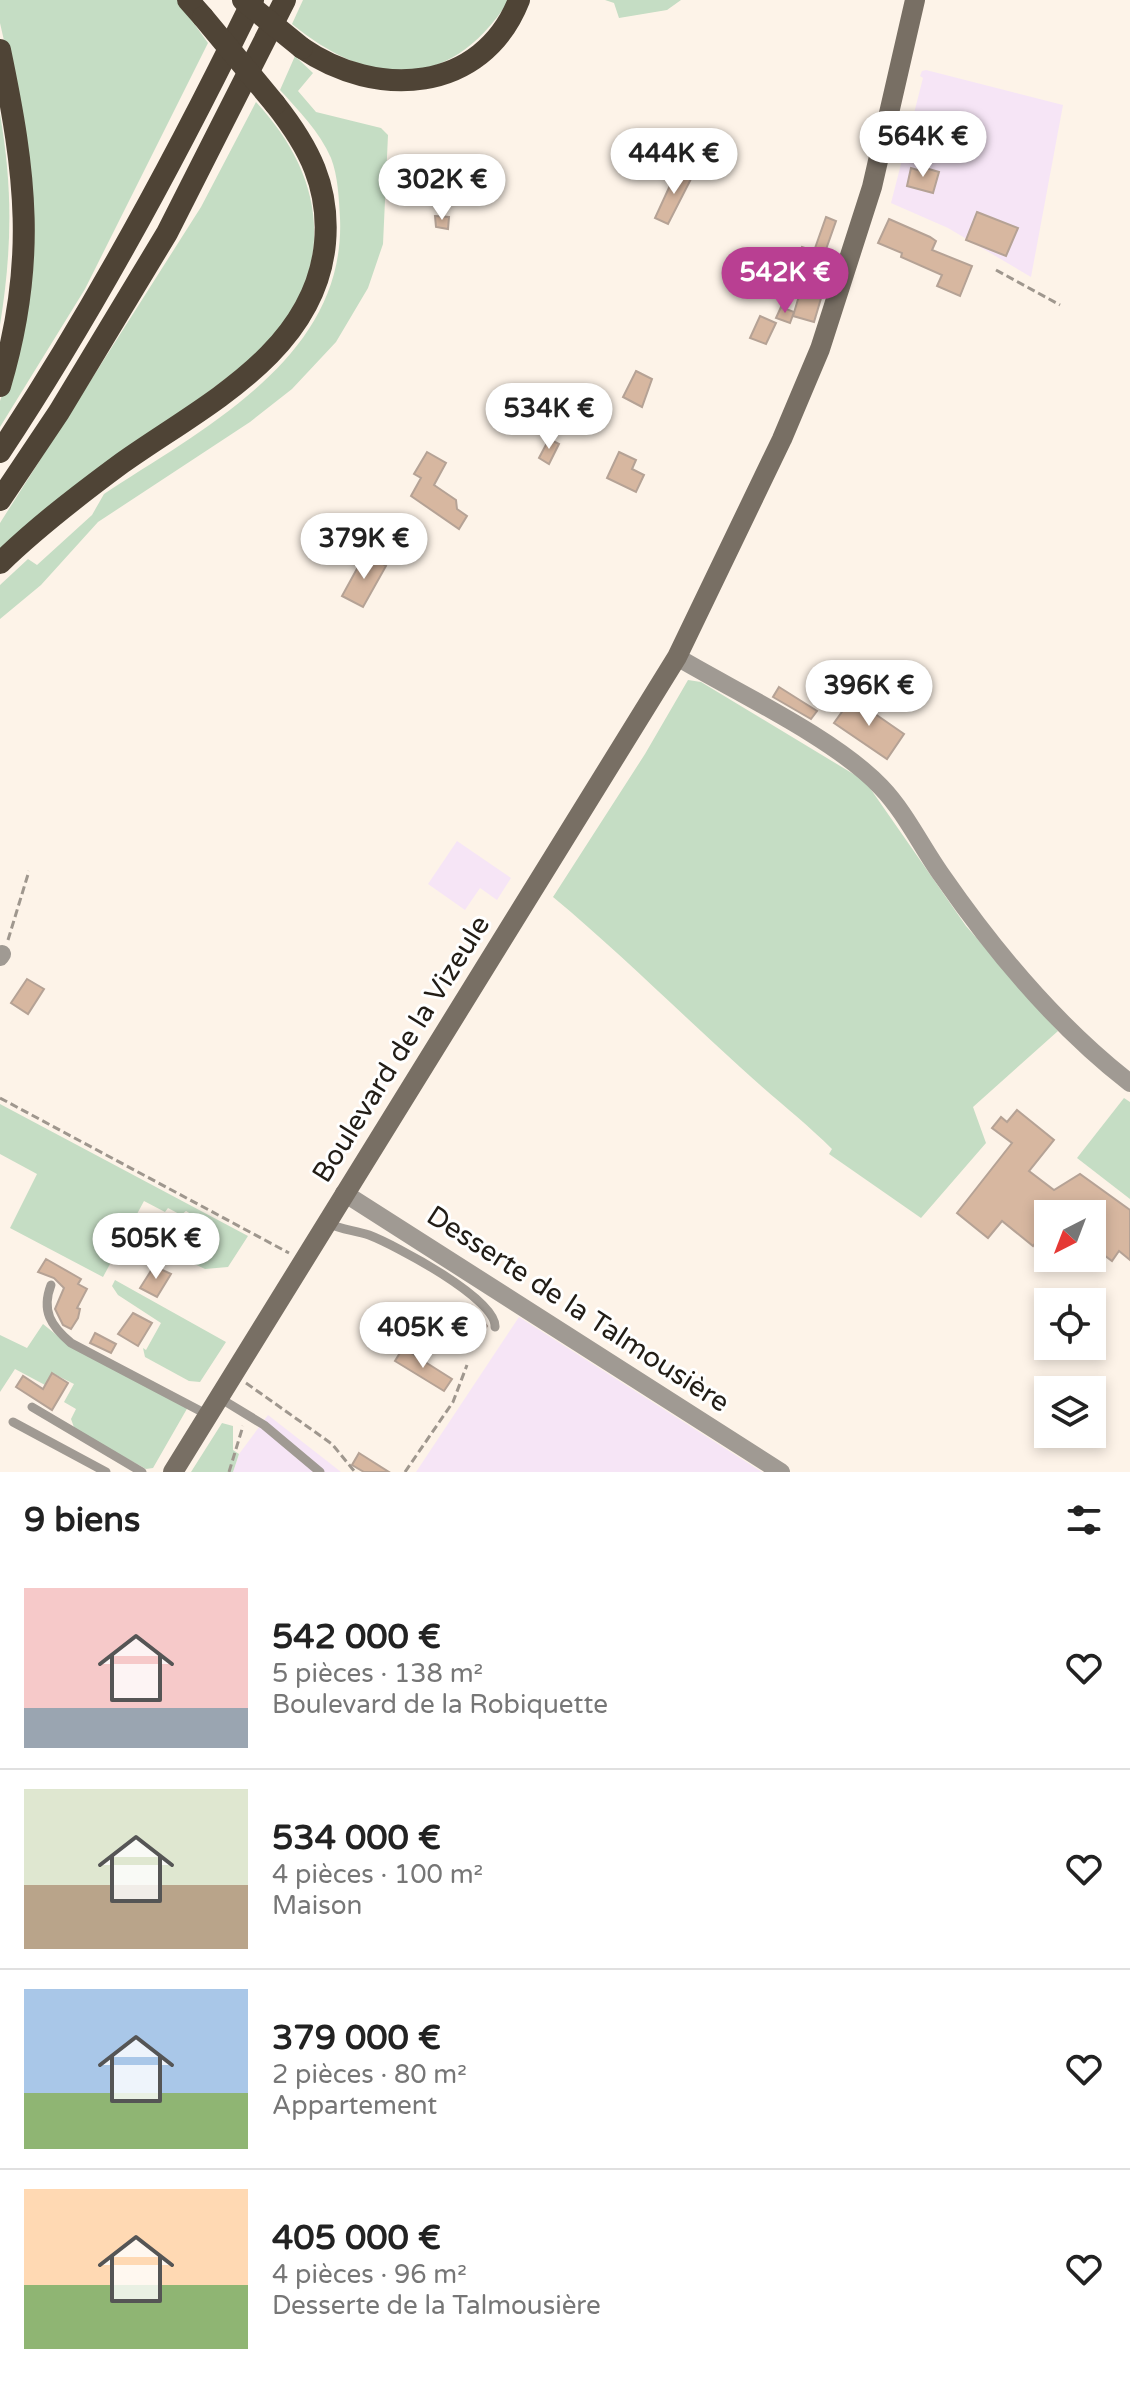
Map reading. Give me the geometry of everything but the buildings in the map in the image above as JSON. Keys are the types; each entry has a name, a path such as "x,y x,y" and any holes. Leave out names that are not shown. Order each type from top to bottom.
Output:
{"highway":[{"path":"108,280 242,0 322,62 359,77 389,82 417,81 447,71 477,54 501,31 519,0"},
{"path":"0,452 108,280 193,124 253,0"},
{"path":"0,500 59,412 167,233 284,3"},
{"path":"0,563 62,508 244,377 274,350 303,312 324,254 325,209 313,159 275,104 195,9"},
{"path":"0,50 19,141 26,233 18,319 0,386"}],"main road":[{"name":"Boulevard de la Vizeule","path":"173,1472 677,657 782,439 820,349 872,187 915,0"}],"street":[{"path":"677,657 840,754 871,777 895,804 959,900 1058,1018 1089,1052 1130,1083"},
{"name":"Desserte de la Talmousière","path":"344,1193 781,1472"}],"lane":[{"path":"327,1222 366,1234 420,1261 491,1312 495,1327"},
{"path":"51,1285 45,1299 50,1321 71,1343 213,1406 247,1414 320,1472"},
{"path":"32,1407 142,1472"},
{"path":"13,1422 106,1472"}],"path":[{"path":"996,270 1060,305"},
{"path":"1,956 21,903 29,871"},
{"path":"0,1098 303,1260"},
{"path":"405,1472 453,1402 467,1365"},
{"path":"232,1374 326,1439 355,1472"},
{"path":"229,1472 247,1414"}],"shaded area":[{"path":"926,70 1063,105 1031,277 948,228 891,203 923,78 920,76"},
{"path":"457,841 511,878 497,900 480,888 465,910 428,884"},
{"path":"519,1317 762,1472 416,1472"},
{"path":"268,1415 341,1472 233,1472 239,1454"}],"green space":[{"path":"0,0 177,0 208,43 85,289 0,427 0,401 14,359 15,89 0,23"},
{"path":"303,0 509,0 486,30 462,52 436,65 408,71 380,69 351,61 322,45 292,24"},
{"path":"605,0 681,0 667,10 619,18 614,3"},
{"path":"295,56 313,73 298,91 316,112 381,128 388,135 383,244 368,288 336,342 292,389 250,422 98,522 41,585 0,619 0,585 28,559 37,565 92,515 104,494 184,443 262,383 294,349 320,310 336,267 339,195 333,165 321,139 280,90"},
{"path":"256,102 290,148 310,198 314,224 313,251 307,278 292,312 262,351 0,550 0,523 201,207"},
{"path":"0,114 7,168 9,220 0,325"},
{"path":"688,680 701,682 865,781 966,926 1058,1031 973,1107 986,1143 921,1218 829,1154 832,1149 821,1138 553,897 645,754"},
{"path":"1124,1098 1130,1102 1130,1199 1077,1158"},
{"path":"0,1104 248,1236 228,1267 205,1269 171,1253 187,1226 195,1222 194,1216 186,1211 181,1215 168,1208 165,1212 144,1201 103,1277 10,1228 37,1174 0,1154"},
{"path":"115,1280 226,1342 200,1382 189,1381 145,1357 143,1348 146,1350 161,1323 118,1295 112,1286"},
{"path":"43,1324 70,1346 188,1407 153,1468 146,1469 75,1430 71,1419 76,1409 64,1402 74,1384 52,1373 45,1385 15,1369 0,1392 0,1335 27,1348"},
{"path":"222,1423 233,1426 233,1450 239,1454 233,1472 191,1472"}]}
